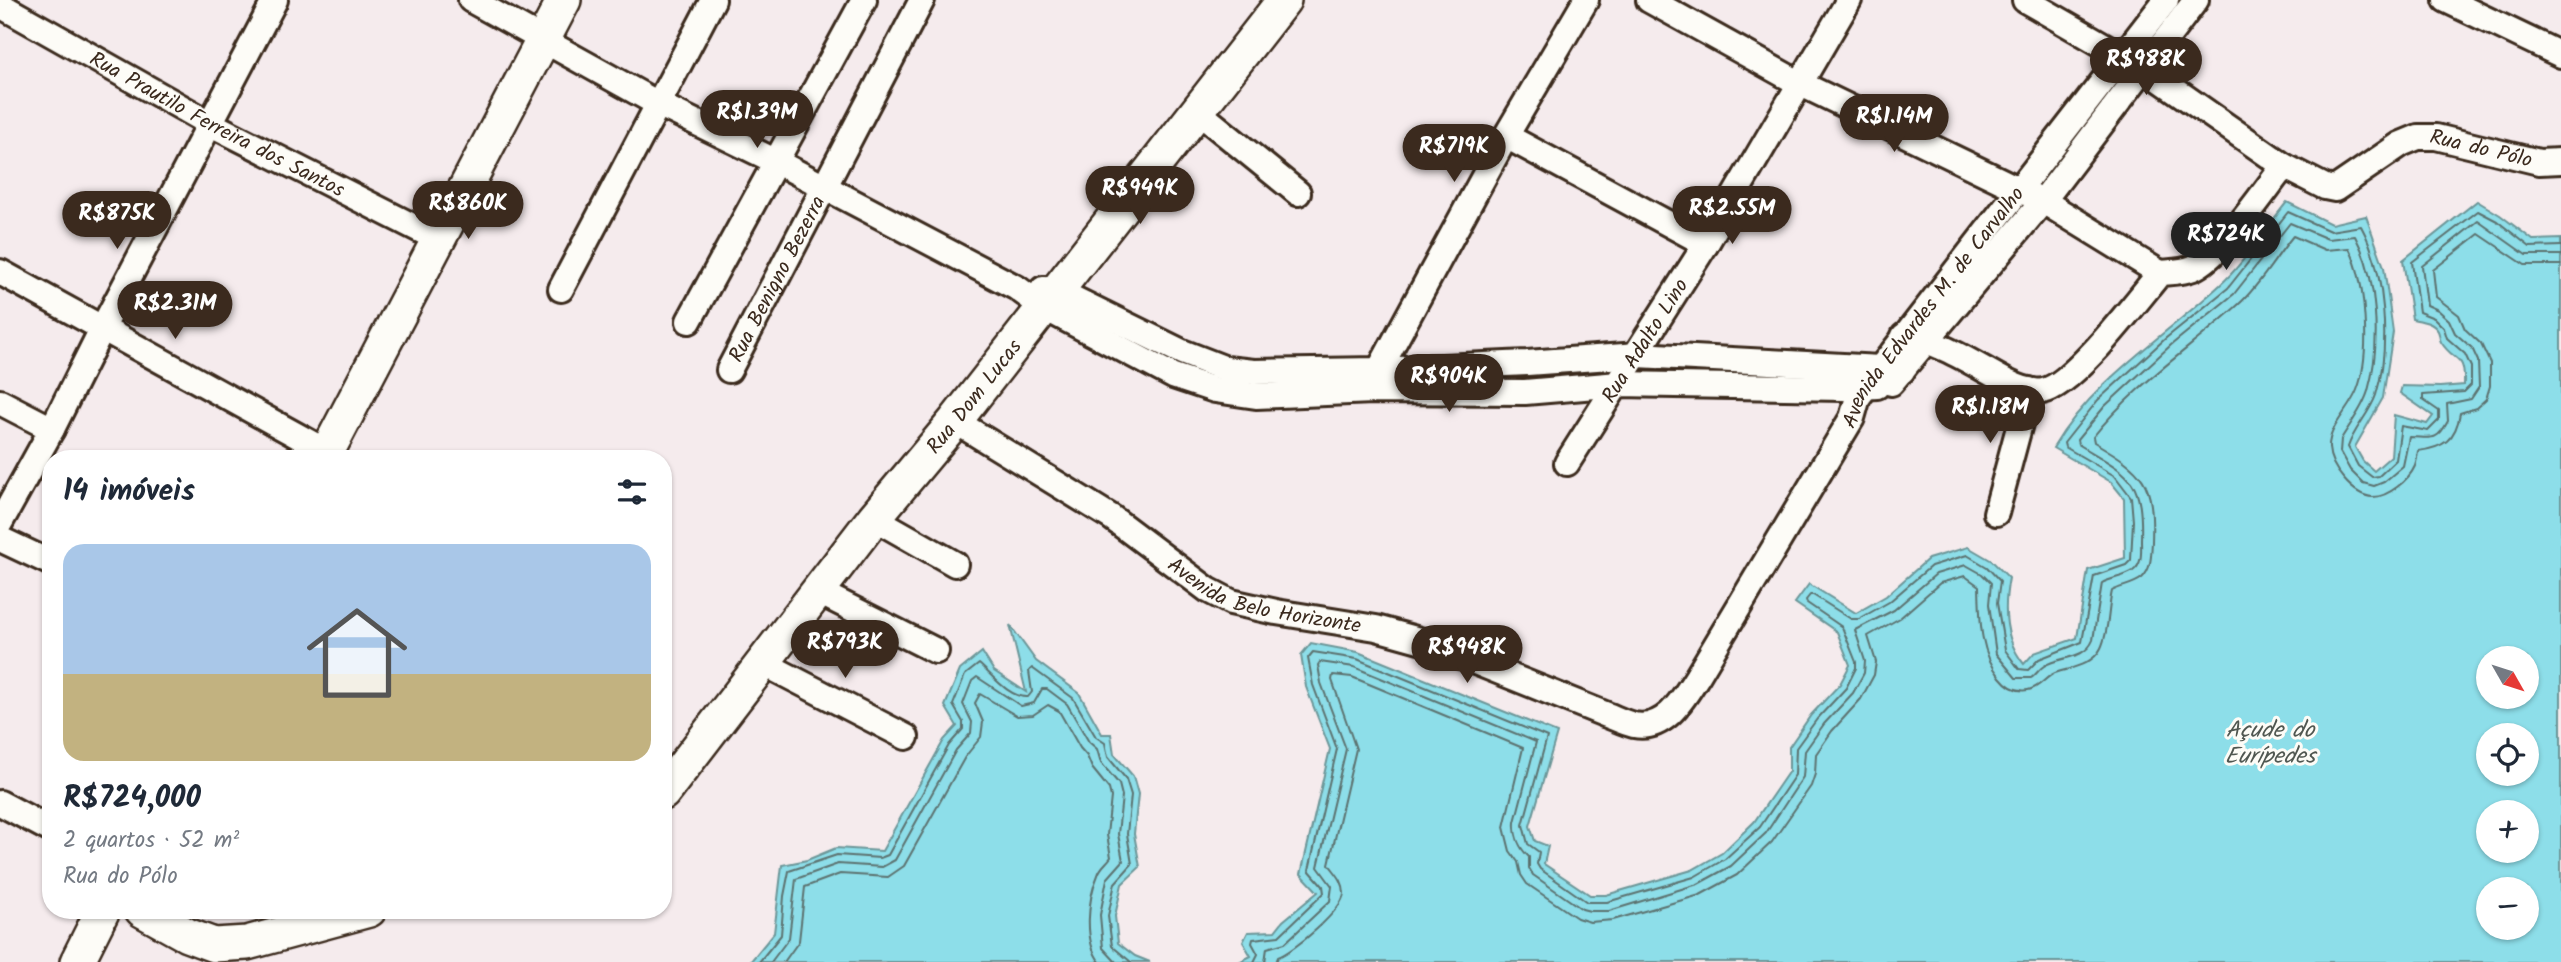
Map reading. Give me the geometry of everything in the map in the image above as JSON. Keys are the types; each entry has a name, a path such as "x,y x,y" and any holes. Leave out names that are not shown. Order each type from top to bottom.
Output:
{"street":[{"path":"0,523 52,429 275,0"},
{"path":"471,0 660,105 1039,295 1173,376 1220,380 1254,372 1525,392 1619,384 1843,388 1884,378"},
{"path":"329,450 564,0"},
{"path":"561,289 713,0"},
{"path":"689,321 864,0"},
{"name":"Rua Benigno Bezerra","path":"729,370 922,0"},
{"name":"Rua Dom Lucas","path":"672,781 874,518 955,421 1039,295 1196,110 1284,0"},
{"path":"1376,380 1506,136 1586,0"},
{"path":"1649,0 1799,83 2043,201 2160,273 2190,270 2202,264 2227,238 2284,166 2146,69 2025,0"},
{"name":"Rua Adalto Lino","path":"1567,463 1706,244 1850,0"},
{"name":"Avenida Edvardes M. de Carvalho","path":"1852,418 1858,397 1884,378 2020,190 2166,0"},
{"name":"Avenida Edvardes M. de Carvalho","path":"1915,338 2043,201 2196,0"},
{"path":"2446,0 2561,55"},
{"name":"Rua Prautilo Ferreira dos Santos","path":"0,5 211,124 438,239"},
{"path":"1196,110 1298,193"},
{"path":"1506,136 1706,244"},
{"name":"Rua do Pólo","path":"2284,166 2325,187 2335,189 2401,144 2418,136 2436,137 2539,162 2561,161"},
{"path":"0,272 103,327 317,450"},
{"path":"1915,338 1952,351 2010,383 2029,390 2042,391 2067,379 2160,273"},
{"path":"1376,380 1527,363 1638,355 1884,378"},
{"path":"1525,392 1527,363"},
{"path":"1996,513 2029,390"},
{"path":"0,402 52,429"},
{"name":"Avenida Belo Horizonte","path":"955,421 1111,517 1208,590 1231,602 1376,628 1423,641 1636,725 1652,723 1676,709 1852,418"},
{"path":"874,518 955,565"},
{"path":"0,539 42,559"},
{"path":"817,591 936,651"},
{"path":"762,663 906,737"},
{"path":"0,803 42,825"},
{"path":"77,962 98,919"},
{"path":"159,919 214,945 247,943 336,919"}],"water":[{"name":"Açude do Eurípedes","path":"2477,201 2533,240 2561,239 2561,962 1239,962 1251,956 1243,942 1248,932 1275,931 1318,892 1301,874 1330,749 1306,687 1301,655 1311,643 1358,652 1557,733 1530,826 1535,841 1548,846 1544,864 1590,895 1606,895 1692,870 1722,853 1754,822 1789,771 1789,747 1811,715 1840,684 1850,665 1837,632 1795,603 1809,584 1856,613 1886,596 1928,559 1968,547 1992,561 2009,578 2007,624 2012,645 2024,664 2034,653 2077,638 2088,570 2125,558 2124,498 2111,482 2053,448 2069,424 2109,380 2229,277 2287,202 2331,224 2366,216 2384,267 2393,332 2383,398 2355,447 2363,461 2374,471 2391,456 2394,415 2427,424 2433,416 2400,393 2402,386 2464,385 2463,367 2441,342 2436,328 2427,322 2412,319 2403,260"},
{"path":"1010,625 1036,661 1079,693 1102,734 1111,734 1114,754 1133,776 1138,794 1134,834 1140,867 1122,884 1115,916 1118,943 1135,956 1150,962 750,962 774,933 782,865 807,860 836,848 882,851 944,740 957,726 945,706 960,670 982,652 994,671 1026,692"}]}
